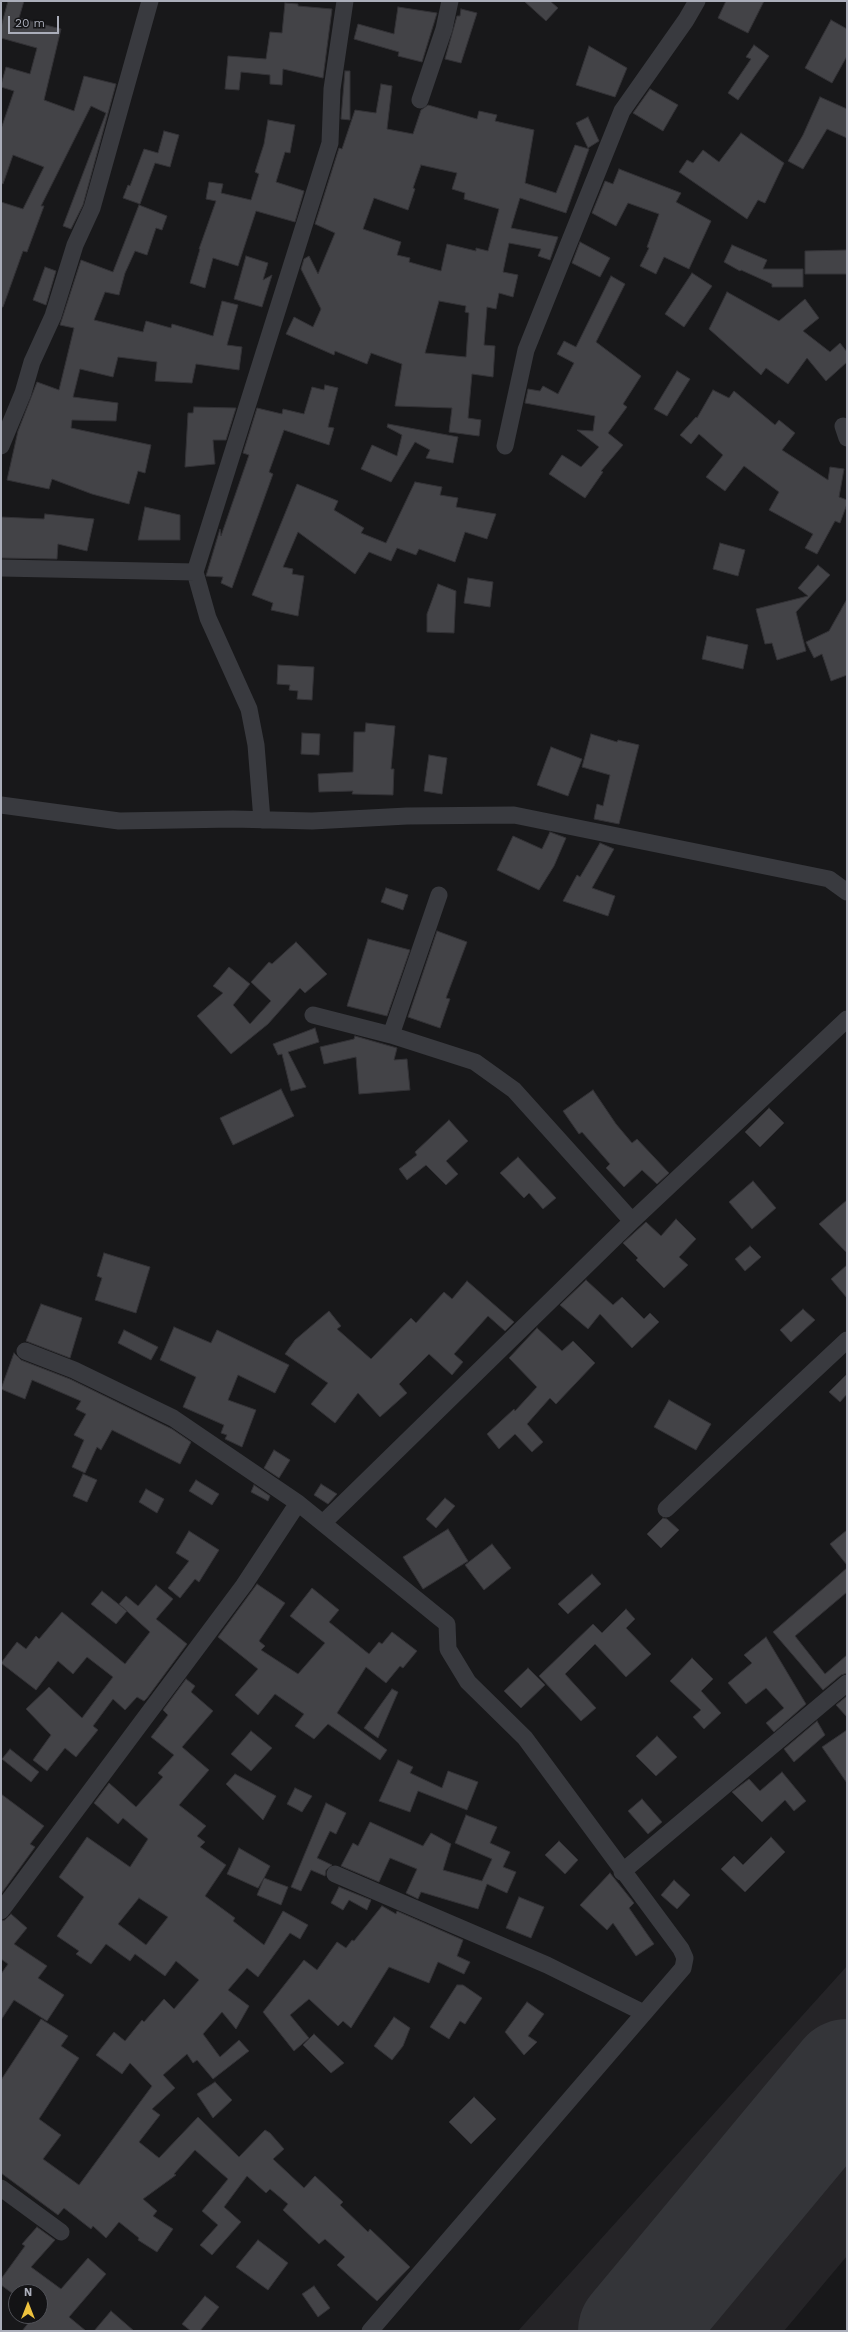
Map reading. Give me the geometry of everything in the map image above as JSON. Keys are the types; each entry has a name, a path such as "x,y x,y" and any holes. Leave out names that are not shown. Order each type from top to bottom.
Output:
{"street":[{"path":"1,446 23,394 32,362 53,316 75,245 92,208 150,1"},
{"path":"262,820 256,745 249,709 208,618 195,572 330,143 332,89 345,1"},
{"path":"420,100 442,36 450,1"},
{"path":"505,446 526,350 622,111 686,20 697,1"},
{"path":"1,568 195,572"},
{"path":"1,805 119,821 233,819 312,821 408,816 514,814 829,879 847,892"},
{"path":"391,1035 439,895"},
{"path":"313,1015 391,1035 474,1062 514,1090 632,1221"},
{"path":"323,1523 632,1221 847,1019"},
{"path":"666,1509 847,1340"},
{"path":"25,1350 74,1370 173,1418 298,1503 447,1624 448,1649 468,1682 525,1738 622,1872 681,1949 685,1958 683,1968 370,2331"},
{"path":"1,1911 244,1585 298,1503"},
{"path":"622,1872 847,1683"},
{"path":"335,1874 547,1965 644,2013"},
{"path":"1,2188 61,2232"}],"shaded area":[{"path":"847,1966 847,2256 784,2331 518,2331"}],"building":[{"path":"8,1 24,1 19,18 61,29 44,100 74,111 84,76 116,84 83,205 71,229 63,226 106,113 91,106 41,206 44,206 27,252 23,251 3,307 1,307 1,202 23,209 44,167 13,155 3,184 1,183 1,129 14,91 1,87 1,85 6,67 30,74 37,48 1,38 1,27"},
{"path":"524,1 550,1 558,8 546,21"},
{"path":"726,1 764,1 748,33 718,18"},
{"path":"285,3 298,4 298,6 332,9 323,78 283,69 282,85 270,84 270,75 241,72 239,90 225,89 228,56 266,59 270,32 282,33"},
{"path":"398,7 437,13 422,62 398,56 399,52 354,39 358,24 394,34"},
{"path":"461,9 477,13 461,63 445,59 457,16 460,16"},
{"path":"831,20 847,29 847,56 832,83 805,68"},
{"path":"754,45 769,56 738,100 728,93 751,59 746,57"},
{"path":"589,46 627,68 615,97 576,85"},
{"path":"345,71 350,71 350,120 341,119"},
{"path":"381,84 392,86 387,129 413,134 421,110 428,105 477,119 479,111 497,115 495,121 534,130 525,183 556,193 575,145 589,149 566,213 520,198 511,228 558,237 550,260 538,256 541,249 509,243 503,272 518,275 513,297 499,293 496,309 487,307 484,345 495,346 493,377 472,374 468,418 481,420 479,436 449,432 452,408 395,406 402,364 371,353 367,364 335,351 334,355 286,334 294,317 313,327 321,309 301,269 304,259 309,256 318,274 335,233 315,224 339,148 342,149 355,110 376,113","holes":["421,165 457,173 452,189 465,193 464,199 499,209 488,251 476,248 476,251 447,244 441,271 409,262 410,258 397,255 401,242 363,229 374,198 408,210 415,189 413,188","439,301 466,306 465,312 469,313 466,357 425,353"]},
{"path":"650,89 678,105 663,131 633,113"},
{"path":"820,97 847,109 847,138 827,129 803,169 788,161 803,135"},
{"path":"588,117 599,141 588,148 576,123"},
{"path":"268,120 295,125 290,153 285,152 276,182 304,191 295,222 256,211 238,266 213,258 205,288 190,283 199,249 216,201 206,199 209,182 223,184 221,193 251,200 259,174 255,172 264,144"},
{"path":"164,131 179,135 170,167 155,163 140,204 123,198 128,185 130,186 144,149 158,153"},
{"path":"741,133 784,163 765,203 758,200 747,219 679,172 687,160 693,163 703,150 719,162"},
{"path":"619,169 681,193 676,202 711,221 689,269 664,257 656,274 640,266 649,248 647,247 659,214 628,203 616,226 592,213 605,181 613,184"},
{"path":"139,205 167,216 162,230 156,228 147,255 135,251 125,273 119,295 105,292 94,320 143,332 146,321 171,328 172,324 213,336 222,301 238,305 227,345 242,347 239,370 196,364 192,383 155,381 157,362 118,357 113,377 80,369 73,397 118,403 116,421 72,420 71,428 151,445 145,473 138,471 129,504 92,494 52,479 49,489 7,480 18,431 37,382 59,390 74,328 60,325 81,260 113,272"},
{"path":"580,242 610,258 600,277 572,263"},
{"path":"732,245 767,260 763,269 803,269 803,287 772,287 772,284 741,270 740,271 724,262"},
{"path":"847,250 847,274 805,274 805,251"},
{"path":"246,256 268,263 263,280 272,275 262,307 234,299"},
{"path":"45,267 56,271 46,305 33,300"},
{"path":"692,273 712,286 684,327 665,314"},
{"path":"611,276 625,284 596,342 641,376 623,404 627,407 608,433 623,445 601,471 603,472 585,498 549,474 562,455 581,467 599,447 577,430 593,431 595,416 525,403 528,389 540,391 543,386 558,394 574,363 557,354 564,341 576,347"},
{"path":"727,292 779,321 805,299 819,318 803,331 830,352 840,343 847,352 847,362 826,381 807,358 788,384 766,368 761,375 709,329"},
{"path":"677,371 690,379 667,416 654,409"},
{"path":"325,385 338,388 328,427 334,428 329,445 284,430 269,472 273,474 232,588 221,583 223,577 206,576 220,529 221,536 249,455 243,453 257,408 282,414 283,409 304,414 312,387 324,390"},
{"path":"713,390 729,398 734,391 775,425 779,420 795,433 782,450 828,480 830,467 844,469 839,497 847,500 847,504 840,523 835,521 817,554 805,548 813,534 769,510 779,492 744,466 725,491 706,477 723,455 699,434 691,444 680,435 696,417 697,418"},
{"path":"194,407 236,408 226,440 213,440 215,464 185,467 188,413 193,413"},
{"path":"388,424 458,437 453,463 426,458 430,450 415,442 391,482 361,469 372,445 397,456 402,435 387,427"},
{"path":"415,482 442,487 440,495 458,498 456,507 496,514 487,539 465,532 455,562 419,549 416,555 397,548 391,561 369,552 355,574 298,532 283,567 293,569 292,574 304,576 298,616 271,610 273,603 252,595 297,484 338,501 334,510 364,528 361,533 386,543"},
{"path":"145,507 180,515 180,540 138,540"},
{"path":"45,514 94,519 87,551 58,544 57,559 1,558 1,517 44,519"},
{"path":"720,543 745,550 738,576 713,569"},
{"path":"818,565 830,575 796,612 806,651 777,660 772,643 765,644 756,609 808,596 798,588"},
{"path":"468,578 493,582 490,607 464,603"},
{"path":"438,584 456,591 454,633 427,632 427,614"},
{"path":"847,599 847,675 831,681 822,654 814,658 806,642 829,631"},
{"path":"707,636 748,645 743,669 702,659"},
{"path":"278,665 314,667 312,700 297,699 298,691 289,690 290,685 277,684"},
{"path":"366,723 395,726 391,769 394,769 393,795 352,794 353,791 319,792 318,774 353,772 354,732 365,732"},
{"path":"302,733 320,734 319,755 301,754"},
{"path":"591,734 617,742 618,740 639,745 619,824 594,819 597,804 603,806 610,775 582,767"},
{"path":"551,747 582,759 568,796 537,785"},
{"path":"429,755 447,758 442,794 424,791"},
{"path":"550,832 566,838 554,866 539,890 497,870 513,836 542,849"},
{"path":"600,843 614,849 592,888 615,896 608,916 563,901 577,875 580,877"},
{"path":"386,888 408,895 403,910 381,902"},
{"path":"437,931 467,942 446,998 450,999 440,1028 408,1017"},
{"path":"368,939 410,950 387,1016 347,1006"},
{"path":"296,942 327,974 305,993 300,988 268,1024 231,1054 197,1016 223,993 213,986 229,967 250,984 233,1005 250,1024 271,1001 251,982 269,962 272,964"},
{"path":"315,1028 319,1042 288,1052 306,1087 291,1091 282,1054 278,1055 273,1044"},
{"path":"355,1036 397,1048 394,1060 407,1059 410,1090 359,1094 356,1057 324,1064 320,1047 354,1039"},
{"path":"281,1089 294,1116 233,1145 220,1118"},
{"path":"593,1090 616,1124 632,1143 637,1139 669,1173 657,1184 642,1170 624,1187 606,1168 610,1164 582,1132 579,1134 563,1111"},
{"path":"769,1108 784,1123 760,1147 745,1132"},
{"path":"449,1120 468,1141 446,1161 458,1174 446,1185 426,1165 407,1180 399,1169 417,1155 415,1152"},
{"path":"518,1157 556,1198 543,1209 529,1193 524,1198 500,1173"},
{"path":"753,1181 776,1208 752,1229 729,1202"},
{"path":"847,1200 847,1253 819,1224"},
{"path":"676,1219 696,1239 679,1257 688,1265 664,1288 636,1260 638,1258 623,1243 646,1222 661,1236"},
{"path":"750,1246 761,1257 745,1271 735,1259"},
{"path":"104,1253 150,1267 136,1313 95,1300 102,1278 97,1276"},
{"path":"847,1265 847,1298 831,1279"},
{"path":"586,1280 613,1305 622,1297 644,1319 650,1313 659,1322 632,1348 600,1314 588,1329 560,1305"},
{"path":"467,1281 514,1322 505,1331 488,1316 454,1354 463,1362 452,1375 429,1354 399,1384 407,1393 380,1417 358,1393 335,1423 311,1404 328,1383 285,1354 295,1340 329,1311 341,1326 337,1329 371,1359 411,1318 416,1323 444,1292 452,1299"},
{"path":"41,1304 82,1318 70,1358 26,1341"},
{"path":"803,1309 815,1320 791,1342 780,1330"},
{"path":"174,1327 211,1343 217,1330 289,1365 275,1393 238,1375 228,1400 256,1410 242,1447 225,1439 227,1435 221,1433 224,1425 183,1407 196,1377 160,1360"},
{"path":"537,1328 562,1351 573,1341 595,1363 556,1404 550,1398 527,1424 543,1442 532,1452 515,1434 499,1449 487,1434 514,1409 515,1411 537,1387 509,1358"},
{"path":"124,1330 158,1347 151,1360 118,1343"},
{"path":"14,1353 21,1360 70,1379 172,1429 191,1442 180,1464 112,1430 101,1450 97,1447 85,1473 72,1467 84,1440 74,1435 86,1414 76,1409 81,1401 32,1380 25,1399 1,1389"},
{"path":"847,1374 847,1394 840,1402 829,1392"},
{"path":"669,1400 711,1424 696,1450 654,1427"},
{"path":"274,1450 290,1460 279,1478 264,1468"},
{"path":"83,1474 97,1480 87,1502 73,1496"},
{"path":"196,1480 219,1494 212,1505 189,1491"},
{"path":"321,1484 337,1494 328,1504 314,1495"},
{"path":"254,1485 270,1496 268,1501 251,1492"},
{"path":"146,1489 164,1499 157,1513 139,1502"},
{"path":"445,1498 455,1506 436,1528 426,1519"},
{"path":"663,1518 667,1519 679,1530 661,1548 647,1534"},
{"path":"448,1529 468,1561 423,1589 403,1557"},
{"path":"847,1530 847,1565 830,1544"},
{"path":"189,1531 219,1550 199,1582 195,1579 180,1598 168,1588 189,1561 176,1553"},
{"path":"492,1544 511,1568 484,1590 465,1565"},
{"path":"847,1568 847,1592 795,1636 825,1674 847,1655 847,1673 841,1675 823,1690 773,1632"},
{"path":"592,1574 601,1584 568,1614 558,1604"},
{"path":"257,1584 285,1603 259,1641 265,1646 261,1650 298,1674 325,1643 290,1616 312,1588 339,1610 329,1622 369,1654 379,1642 382,1644 392,1632 417,1651 403,1668 400,1666 386,1683 366,1667 337,1713 387,1750 380,1760 328,1724 314,1739 295,1726 304,1714 275,1694 258,1715 235,1695 258,1669 218,1637"},
{"path":"156,1585 173,1599 156,1619 187,1644 144,1701 137,1697 125,1710 113,1699 93,1726 98,1730 76,1757 65,1748 47,1771 33,1760 51,1735 26,1709 49,1687 82,1718 113,1677 87,1657 73,1674 58,1661 36,1690 1,1663 17,1642 26,1649 36,1636 39,1639 62,1612 125,1664 150,1632 119,1604 126,1596 138,1606"},
{"path":"102,1591 127,1611 116,1624 91,1604"},
{"path":"626,1609 635,1619 626,1628 651,1654 626,1677 595,1644 565,1674 596,1708 581,1721 539,1676 593,1624 602,1633"},
{"path":"766,1637 806,1704 774,1732 766,1723 784,1708 766,1688 746,1704 728,1683 752,1663 744,1655"},
{"path":"692,1658 713,1679 701,1691 721,1713 704,1729 693,1717 701,1710 670,1681"},
{"path":"528,1668 545,1685 521,1708 504,1691"},
{"path":"186,1679 195,1686 191,1692 213,1711 182,1747 209,1770 179,1805 206,1826 197,1836 205,1842 200,1847 226,1865 205,1896 235,1918 233,1921 264,1945 283,1911 308,1925 300,1939 290,1933 258,1977 247,1968 228,1990 249,2006 236,2029 222,2012 203,2034 220,2057 239,2040 249,2051 213,2079 197,2060 193,2063 187,2054 163,2075 175,2088 152,2109 160,2115 139,2142 159,2158 198,2117 239,2157 265,2130 270,2133 284,2149 273,2159 304,2188 315,2176 343,2202 340,2205 368,2232 370,2229 410,2267 377,2301 337,2265 345,2257 325,2239 319,2244 283,2210 288,2204 270,2189 266,2193 247,2176 224,2207 241,2222 212,2255 200,2245 218,2225 202,2211 228,2179 195,2150 174,2174 176,2175 143,2199 157,2211 153,2216 173,2229 157,2252 138,2240 139,2238 119,2222 106,2238 93,2226 91,2229 64,2208 58,2215 1,2173 1,2080 41,2019 68,2036 61,2046 79,2058 39,2119 61,2135 43,2159 79,2185 152,2086 130,2063 122,2074 96,2055 114,2032 125,2041 142,2020 144,2022 164,1999 174,2009 199,1980 176,1961 165,1976 135,1954 130,1961 106,1944 91,1964 76,1954 79,1951 57,1936 84,1897 59,1877 87,1837 130,1867 148,1839 123,1818 118,1824 94,1803 109,1783 136,1807 163,1777 158,1773 174,1755 151,1737 168,1715 163,1710","holes":["139,1898 168,1917 146,1945 118,1924"]},
{"path":"392,1689 398,1692 378,1738 364,1728"},
{"path":"847,1696 847,1717 836,1705"},
{"path":"817,1721 825,1735 794,1762 784,1749"},
{"path":"847,1730 847,1783 822,1747"},
{"path":"251,1731 272,1748 251,1771 231,1754"},
{"path":"657,1736 677,1757 656,1776 636,1756"},
{"path":"10,1749 39,1772 31,1782 2,1759"},
{"path":"398,1760 413,1767 410,1773 442,1788 448,1771 478,1782 467,1810 418,1791 410,1812 379,1801"},
{"path":"782,1772 806,1801 794,1811 785,1800 762,1822 732,1792 749,1779 760,1791"},
{"path":"235,1774 276,1796 263,1820 226,1784"},
{"path":"295,1788 312,1796 302,1812 287,1804"},
{"path":"1,1794 44,1826 30,1844 35,1847 1,1894"},
{"path":"642,1799 662,1822 648,1834 628,1811"},
{"path":"326,1803 346,1813 336,1834 330,1831 317,1858 332,1865 326,1870 325,1876 311,1870 301,1891 291,1887"},
{"path":"466,1815 497,1827 490,1843 510,1852 503,1867 516,1872 507,1893 487,1884 478,1909 421,1892 418,1899 406,1893 417,1869 390,1858 379,1882 341,1866 353,1843 358,1846 370,1822 423,1846 431,1833 451,1844 443,1870 482,1881 492,1859 455,1843"},
{"path":"771,1837 785,1852 745,1892 721,1869 734,1856 743,1865"},
{"path":"559,1841 578,1860 565,1874 545,1855"},
{"path":"239,1848 270,1866 258,1888 227,1874"},
{"path":"610,1873 634,1903 629,1908 654,1944 636,1956 613,1923 607,1930 580,1905"},
{"path":"264,1878 288,1887 281,1905 257,1895"},
{"path":"674,1880 690,1895 677,1909 661,1895"},
{"path":"339,1887 371,1900 367,1910 349,1900 343,1910 331,1903"},
{"path":"519,1897 544,1907 531,1938 506,1928"},
{"path":"382,1906 396,1914 397,1911 463,1940 457,1956 470,1962 464,1974 438,1962 429,1983 389,1967 351,2028 343,2021 338,2026 309,1999 290,2015 309,2038 294,2051 263,2012 304,1960 317,1970 337,1942 346,1948 352,1940 354,1941"},
{"path":"11,1914 27,1928 14,1944 47,1966 38,1978 64,1995 47,2021 14,2000 1,2020 1,1974 8,1964 1,1959 1,1921 5,1920"},
{"path":"457,1985 463,1985 482,1998 465,2024 460,2021 449,2039 430,2027"},
{"path":"527,2002 544,2014 528,2036 537,2042 524,2055 505,2032"},
{"path":"394,2017 410,2028 403,2046 392,2060 374,2046"},
{"path":"314,2034 344,2063 331,2073 303,2045"},
{"path":"215,2082 232,2100 213,2118 197,2094"},
{"path":"474,2097 496,2119 471,2144 449,2122"},
{"path":"37,2227 55,2240 31,2267 61,2289 88,2258 106,2274 69,2317 86,2331 22,2331 28,2324 48,2324 48,2284 8,2284 8,2290 1,2285 1,2279 25,2246 22,2244"},
{"path":"258,2240 288,2263 268,2290 236,2267"},
{"path":"314,2286 330,2308 318,2317 302,2294"},
{"path":"205,2296 219,2307 200,2331 191,2331 182,2324"},
{"path":"111,2311 134,2331 94,2331"}],"runway":[{"path":"635,2331 847,2076"}]}
